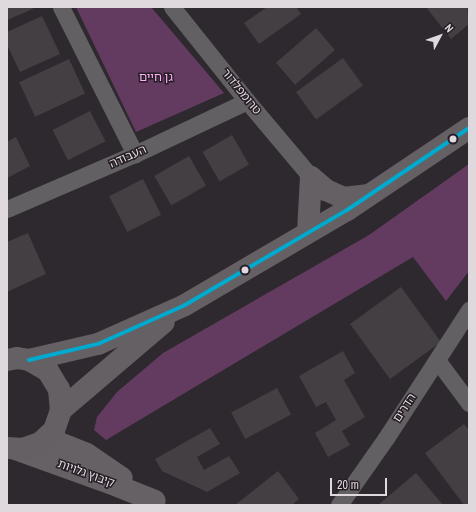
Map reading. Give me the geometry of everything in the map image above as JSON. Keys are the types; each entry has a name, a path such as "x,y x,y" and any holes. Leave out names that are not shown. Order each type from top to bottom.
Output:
{"main road":[{"path":"29,360 98,344 185,305 368,195 469,128"},
{"path":"311,177 326,190 344,198 368,195"},
{"path":"308,232 311,177"},
{"path":"61,410 185,305"},
{"path":"7,360 17,358 29,360 48,371 59,389 61,410 54,430 47,438 32,446 11,449"}],"street":[{"path":"61,7 135,154"},
{"name":"טרומפלדור","path":"172,7 247,101 311,177"},
{"name":"העבודה","path":"7,208 135,154 247,101"},
{"name":"הדרים","path":"339,505 469,310"},
{"path":"437,360 469,403"},
{"name":"קיבוץ גלויות","path":"47,438 87,454 158,503"},
{"name":"קיבוץ גלויות","path":"11,449 110,483 158,503"}],"green space":[{"name":"גן חיים","path":"76,7 151,7 224,93 136,132"},
{"path":"469,164 469,271 446,301 413,257 106,440 94,430 97,417 117,392 163,353 369,235"}],"building":[{"path":"7,7 32,7 33,9 7,20"},
{"path":"267,7 296,7 301,14 259,44 244,23"},
{"path":"426,7 467,7 469,24 451,39"},
{"path":"42,16 60,54 20,72 7,45 7,32"},
{"path":"316,28 335,50 295,85 276,63"},
{"path":"343,58 363,86 316,120 296,92"},
{"path":"69,59 85,93 35,117 19,82"},
{"path":"90,111 105,141 68,160 53,130"},
{"path":"232,135 249,164 220,181 203,152"},
{"path":"16,137 30,166 7,178 7,142"},
{"path":"189,156 206,185 171,205 154,176"},
{"path":"143,179 161,215 127,232 109,196"},
{"path":"28,233 46,274 7,292 7,242"},
{"path":"401,287 441,342 390,379 350,324"},
{"path":"343,351 355,373 344,380 365,417 342,431 350,445 328,457 315,433 336,420 326,402 316,407 299,376"},
{"path":"277,388 291,414 245,439 231,412"},
{"path":"464,424 469,430 469,505 464,505 425,453"},
{"path":"210,428 220,444 197,457 204,470 229,456 240,473 207,492 162,471 155,459"},
{"path":"278,471 299,499 292,505 235,505"},
{"path":"416,473 443,505 378,505"}],"transit line":[{"path":"29,360 98,344 185,305 347,210 469,128"}]}
